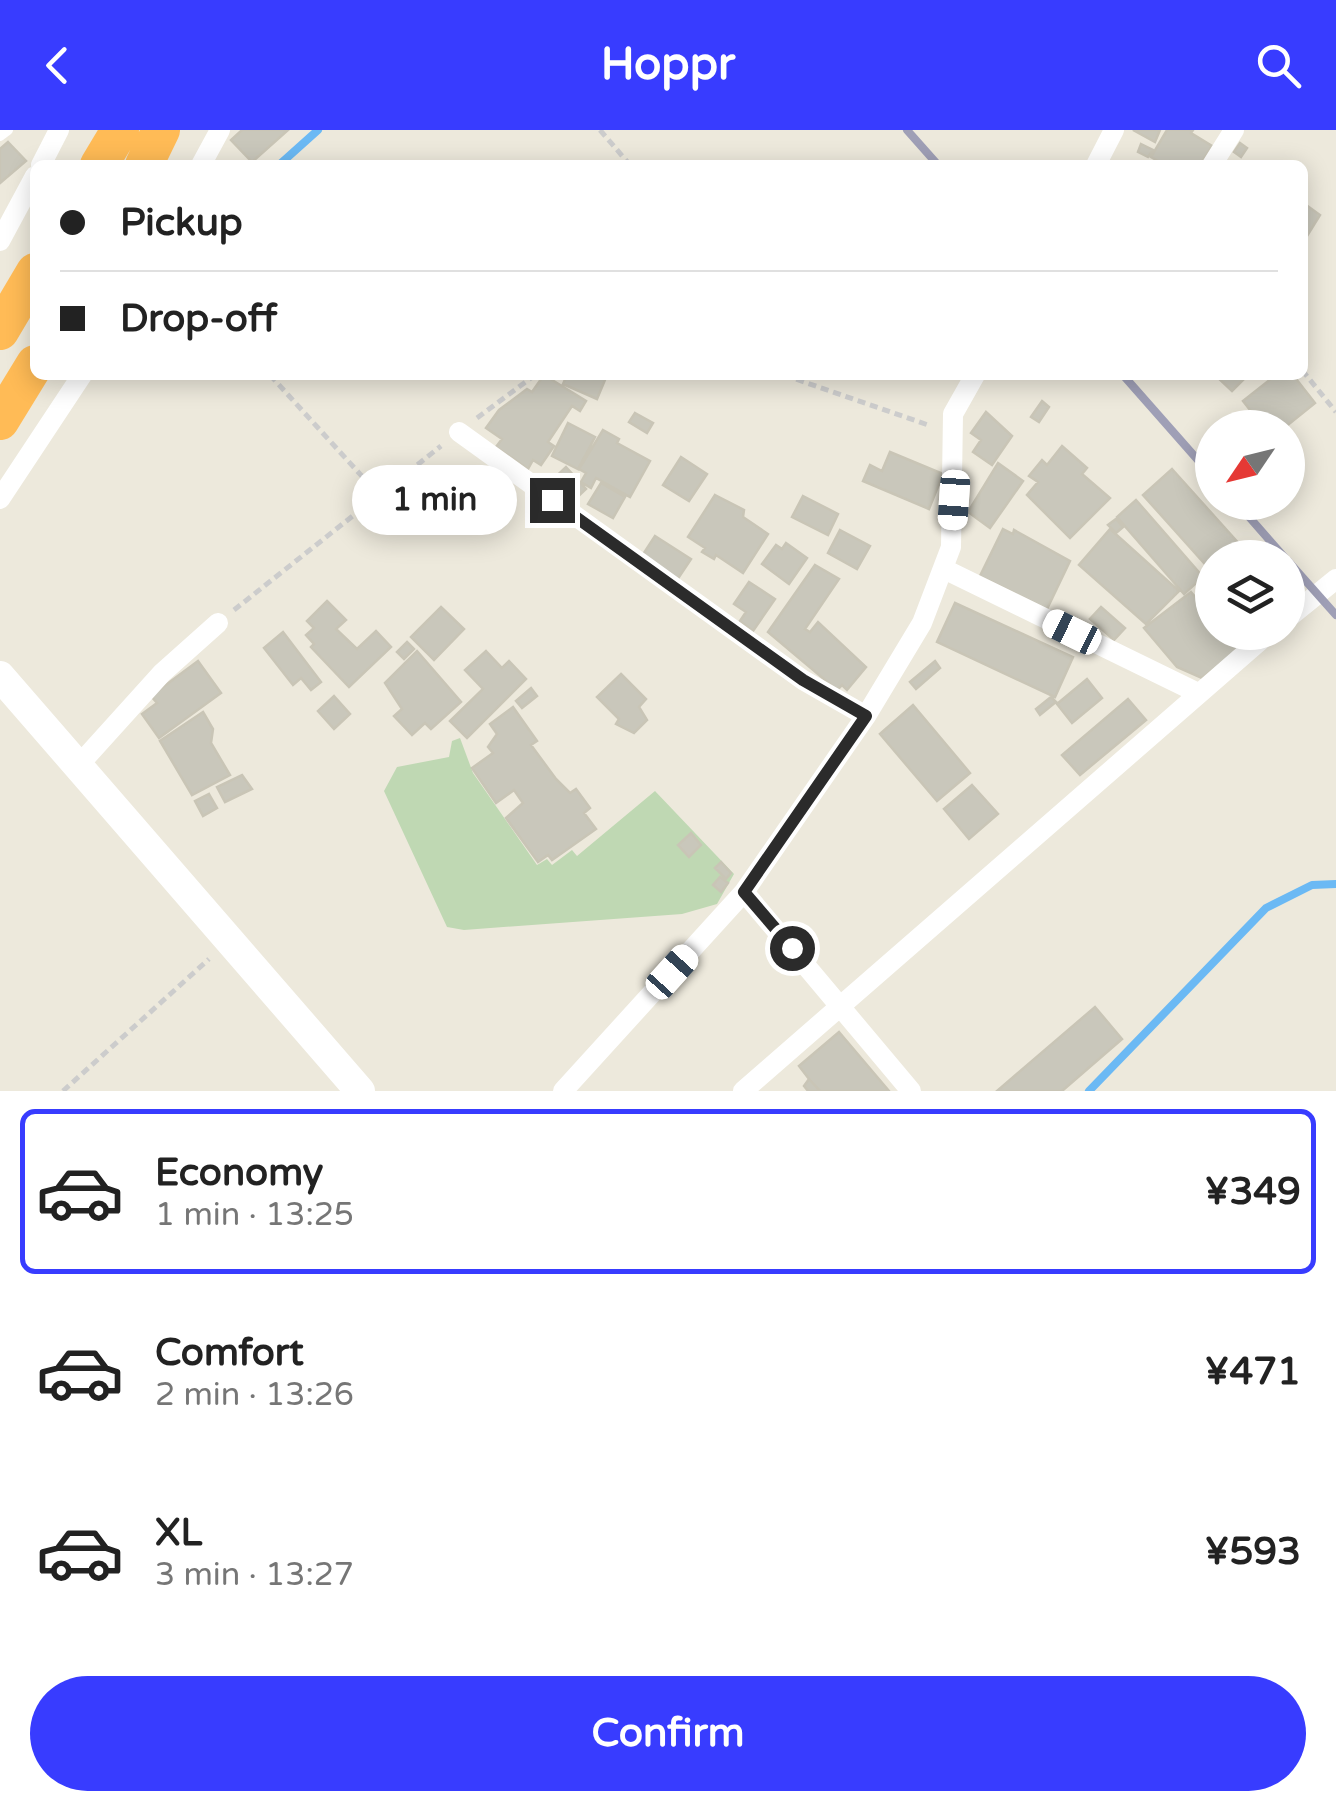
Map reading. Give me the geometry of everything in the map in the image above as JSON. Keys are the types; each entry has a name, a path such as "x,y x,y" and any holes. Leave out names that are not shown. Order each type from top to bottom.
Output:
{"highway":[{"path":"102,160 120,130"},
{"path":"146,160 161,130"},
{"path":"0,331 30,280"},
{"path":"0,421 30,372"}],"street":[{"path":"44,160 59,130"},
{"path":"204,160 220,130"},
{"path":"1099,160 1114,130"},
{"path":"1215,160 1234,130"},
{"path":"0,241 30,185"},
{"path":"0,500 79,380"},
{"path":"563,1091 744,892 866,716 922,623 946,570 954,500 952,414 971,380"},
{"path":"458,432 803,680 866,716"},
{"path":"946,570 1198,693"},
{"path":"1305,604 1336,579"},
{"path":"78,766 162,672 218,623"},
{"path":"742,1091 1249,650"},
{"path":"0,676 360,1091"},
{"path":"744,892 911,1091"}],"lane":[{"path":"0,136 8,130"}],"path":[{"path":"600,130 626,160"},
{"path":"1308,377 1336,412"},
{"path":"275,380 379,495"},
{"path":"218,623 528,380"},
{"path":"799,380 953,434"},
{"path":"814,380 817,386"},
{"path":"63,1091 230,941"}],"green space":[{"path":"460,738 473,773 537,865 547,859 552,865 572,850 577,856 655,791 734,874 717,904 682,914 464,930 447,927 384,791 397,767 449,757 452,741"}],"building":[{"path":"242,130 288,130 254,160 231,140"},
{"path":"1133,130 1160,130 1155,142"},
{"path":"1167,130 1193,130 1191,133 1212,146 1203,160 1151,157"},
{"path":"8,142 26,161 0,183 0,149"},
{"path":"1240,143 1247,148 1241,157 1234,152"},
{"path":"1141,144 1153,150 1148,157 1138,152"},
{"path":"1308,206 1320,215 1308,234"},
{"path":"540,380 552,380 586,401 580,411 572,406 548,442 554,446 541,465 533,460 528,469 496,447 502,439 486,428 499,410 527,389 532,392"},
{"path":"565,380 605,380 597,399 563,384"},
{"path":"1220,380 1243,380 1232,391"},
{"path":"1270,380 1297,380 1315,403 1305,411 1250,410 1243,401"},
{"path":"1042,401 1049,407 1039,422 1031,417"},
{"path":"986,412 1012,436 992,465 973,452 981,440 971,433"},
{"path":"635,413 653,423 647,433 629,422"},
{"path":"568,423 595,437 578,469 552,456"},
{"path":"603,430 619,439 617,443 650,461 630,497 596,478 591,488 581,482 586,473 579,469"},
{"path":"1062,446 1087,468 1082,474 1110,498 1070,538 1027,495 1038,482 1029,476 1042,460 1047,465"},
{"path":"890,452 943,474 929,509 863,481 870,465 882,471"},
{"path":"681,457 707,474 689,501 663,485"},
{"path":"998,463 1023,481 990,528 968,512"},
{"path":"566,467 586,489 568,506 548,484"},
{"path":"1172,469 1195,495 1195,520 1218,520 1236,540 1195,540 1195,553 1143,495"},
{"path":"601,483 625,497 613,518 588,504"},
{"path":"715,495 744,510 743,517 768,534 743,573 716,555 714,559 702,552 705,548 688,537"},
{"path":"803,496 838,514 828,535 792,517"},
{"path":"1136,500 1195,568 1195,584 1184,594 1117,517"},
{"path":"1116,519 1123,527 1116,533 1108,525"},
{"path":"1003,529 1013,534 1014,530 1070,561 1047,609 980,576"},
{"path":"1110,529 1179,591 1146,624 1079,565"},
{"path":"840,530 870,546 857,569 828,553"},
{"path":"655,536 691,559 677,580 642,556"},
{"path":"786,543 807,558 789,584 762,564 776,545 782,549"},
{"path":"815,565 839,579 805,629 810,632 818,622 866,667 847,690 842,685 837,690 768,632"},
{"path":"749,582 775,599 753,631 740,621 746,612 734,604"},
{"path":"1191,592 1195,597 1195,650 1238,650 1202,678 1177,667 1144,628"},
{"path":"327,601 346,620 336,629 357,649 376,631 391,647 349,687 311,647 314,644 306,635 314,628 307,621"},
{"path":"955,603 1073,657 1055,697 937,642"},
{"path":"441,607 464,629 434,660 411,637"},
{"path":"1101,607 1125,628 1114,640 1090,619"},
{"path":"283,632 321,682 311,690 301,678 293,685 264,648"},
{"path":"407,642 414,649 404,659 397,652"},
{"path":"417,651 461,702 431,729 425,723 412,735 394,716 402,709 385,683"},
{"path":"486,651 502,668 509,661 526,679 467,738 450,721 483,689 465,670"},
{"path":"198,661 221,693 159,738 142,714 157,703 151,696"},
{"path":"935,661 940,668 916,689 910,682"},
{"path":"621,674 646,699 639,707 647,720 634,733 616,724 619,719 597,697"},
{"path":"1087,679 1102,698 1072,723 1057,704"},
{"path":"531,688 537,696 522,708 516,701"},
{"path":"334,696 350,714 334,729 318,711"},
{"path":"1051,697 1056,702 1040,715 1036,709"},
{"path":"1128,699 1146,720 1080,775 1062,755"},
{"path":"913,705 970,773 937,801 880,734"},
{"path":"513,707 537,741 531,745 556,779 570,793 576,789 590,808 584,813 596,829 552,860 548,855 538,862 506,818 523,803 514,790 496,803 472,768 493,753 488,747 497,734 490,724"},
{"path":"203,712 213,729 211,743 230,775 192,795 160,741"},
{"path":"242,775 252,789 225,802 217,787"},
{"path":"972,785 998,814 969,839 944,809"},
{"path":"209,794 217,808 203,816 195,801"},
{"path":"691,833 701,845 689,857 678,845"},
{"path":"721,862 731,873 726,879 715,868"},
{"path":"720,877 728,883 721,892 713,885"},
{"path":"1095,1007 1122,1039 1062,1091 997,1091"},
{"path":"839,1032 889,1091 820,1091 809,1079 799,1066"},
{"path":"809,1079 820,1091 808,1091 804,1086"}],"waterway":[{"path":"285,160 318,130"},
{"path":"1089,1091 1266,908 1312,885 1336,884"}],"railway":[{"path":"907,130 934,160"},
{"path":"1127,380 1195,457"},
{"path":"1252,520 1269,540"},
{"path":"1305,580 1336,615"}],"route":[{"path":"552,500 803,680 866,716 744,892 792,948"}]}
